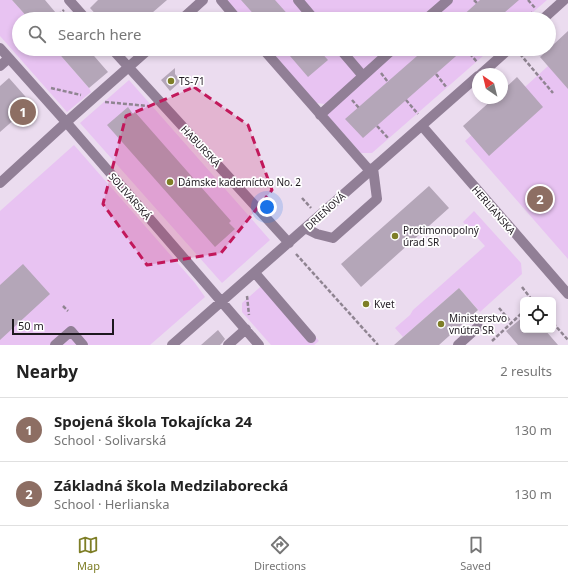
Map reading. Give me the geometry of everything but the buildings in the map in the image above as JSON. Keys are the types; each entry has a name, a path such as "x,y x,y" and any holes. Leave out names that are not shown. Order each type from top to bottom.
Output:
{"street":[{"path":"190,12 203,0"},
{"path":"221,0 231,12"},
{"path":"298,0 308,12"},
{"path":"434,12 448,0"},
{"path":"551,12 564,0"},
{"path":"71,1 80,12"},
{"name":"SOLIVARSKÁ","path":"0,48 222,302 247,326 259,345"},
{"name":"HABURSKÁ","path":"118,56 289,243"},
{"path":"0,183 66,122 142,56"},
{"path":"269,56 320,115 372,170 377,199 333,238 317,234 305,228"},
{"path":"346,56 363,76"},
{"path":"320,115 385,56"},
{"path":"487,68 501,56"},
{"path":"0,66 9,58"},
{"name":"DRIEŇOVÁ","path":"172,345 472,81"},
{"name":"HERLIANSKA","path":"422,126 568,294"},
{"path":"255,273 311,338"},
{"path":"228,345 247,326"},
{"path":"458,345 478,327"},
{"path":"55,345 71,331 83,345"}],"path":[{"path":"474,0 477,3"},
{"path":"528,0 536,9"},
{"path":"472,56 477,62"},
{"path":"522,56 554,93"},
{"path":"471,67 481,58"},
{"path":"436,74 447,88 441,93"},
{"path":"50,88 82,95"},
{"path":"406,100 418,114"},
{"path":"100,102 154,106"},
{"path":"412,119 424,108"},
{"path":"377,126 389,139 385,143"},
{"path":"302,198 311,208"},
{"path":"296,254 378,345"},
{"path":"522,287 530,297"},
{"path":"247,296 247,326"},
{"path":"63,306 68,311"},
{"path":"499,308 512,323"},
{"path":"492,341 520,315"},
{"path":"556,326 568,340"}],"highlighted area":[{"path":"194,87 248,125 272,190 221,253 147,265 103,204 126,116"}],"shaded area":[{"path":"0,0 12,0 23,12 12,12 12,50 0,36"},
{"path":"227,0 443,0 430,12 237,12"},
{"path":"451,0 547,0 533,12 436,12"},
{"path":"568,48 568,259 465,141 506,104 508,104 508,102"},
{"path":"18,56 61,56 91,92 67,112"},
{"path":"275,56 380,56 325,104 316,103"},
{"path":"386,56 483,56 372,153 361,153 324,112"},
{"path":"129,80 270,240 222,283 80,123"},
{"path":"74,145 195,283 205,297 150,345 0,345 0,211"},
{"path":"474,211 521,263 522,274 480,312 459,288 403,337 395,328 485,246 463,222"},
{"path":"267,281 319,341 314,345 271,345 242,312 242,303"}],"place":[{"name":"TS-71","path":"171,81"},
{"name":"Spojená škola Tokajícka 24","path":"23,112"},
{"name":"Dámske kaderníctvo No. 2","path":"170,182"},
{"name":"Základná škola Medzilaborecká","path":"540,199"},
{"name":"Protimonopolný úrad SR","path":"395,236"},
{"name":"Kvet","path":"366,304"},
{"name":"Ministerstvo vnútra SR","path":"441,324"}]}
